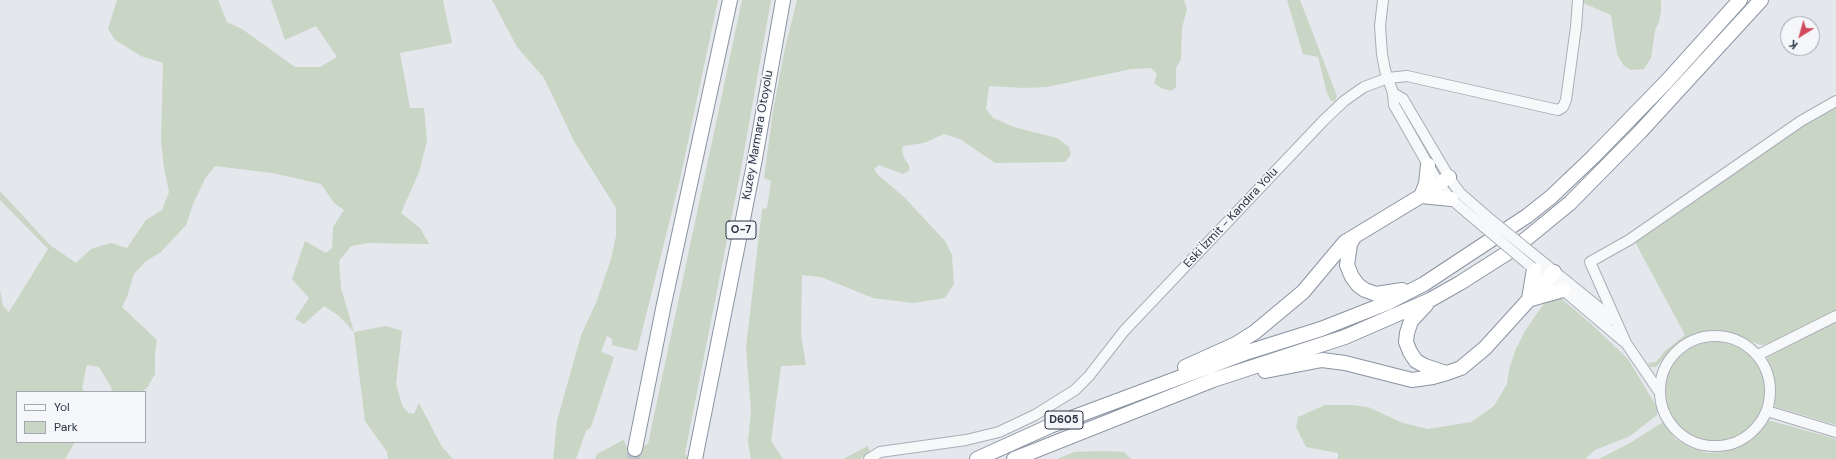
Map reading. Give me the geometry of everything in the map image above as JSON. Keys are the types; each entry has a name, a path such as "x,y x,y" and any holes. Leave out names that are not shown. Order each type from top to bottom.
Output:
{"highway":[{"path":"635,449 664,304 730,0"},
{"name":"Kuzey Marmara Otoyolu","path":"695,459 754,164 783,0"},
{"path":"1154,386 1248,352 1321,329 1387,303 1424,284 1526,216 1551,197 1594,156 1667,81 1740,0"},
{"path":"1014,459 1213,380 1345,337 1430,300 1515,248 1570,203 1640,132 1761,0"},
{"path":"1421,196 1427,179 1428,165"},
{"path":"1154,386 1190,363 1236,344 1255,332 1303,292 1345,242 1421,196 1444,180"},
{"path":"1421,196 1451,199"},
{"path":"1356,235 1350,244 1347,265 1352,277 1358,285 1376,294 1387,294 1424,284"},
{"path":"1529,300 1534,264"},
{"path":"1213,380 1322,360 1345,363 1412,380 1433,378 1461,368 1474,358 1551,275"},
{"path":"1529,300 1563,290"},
{"path":"1430,300 1411,321 1406,342 1416,361 1424,366 1447,373"},
{"name":"D605","path":"977,459 1050,426 1154,386"}],"street":[{"path":"1383,0 1380,26 1385,70 1393,93 1394,105 1428,165 1492,220 1534,264"},
{"name":"Eski İzmit - Kandıra Yolu","path":"869,459 880,452 966,440 999,432 1034,415 1075,390 1089,376 1124,331 1324,120 1344,101 1364,87 1388,78 1408,76 1558,110 1563,107 1566,100 1576,27 1578,0"},
{"path":"1393,93 1403,99 1444,180 1451,199 1484,227 1615,321"},
{"path":"1660,393 1626,343 1590,262 1630,240 1801,121 1836,101"},
{"path":"1551,275 1563,290 1626,343"},
{"path":"1758,355 1836,316"},
{"path":"1713,336 1730,338 1746,345 1758,355 1768,374 1770,392 1767,411 1759,425 1747,436 1728,444 1717,446 1701,444 1686,438 1674,428 1665,414 1660,393 1662,376 1669,360 1681,348 1696,339 1713,336"},
{"path":"1767,411 1836,432"}],"green space":[{"path":"117,0 218,0 227,22 242,29 295,67 320,67 337,57 316,26 285,40 271,0 443,0 452,43 400,53 410,108 424,108 427,141 419,172 401,213 420,228 429,244 368,243 351,246 339,261 341,288 354,332 339,316 324,306 304,324 295,319 309,298 292,279 305,241 326,253 332,248 333,227 344,210 334,203 321,184 272,173 215,166 206,177 193,204 186,225 161,252 146,261 134,274 127,297 122,307 157,340 155,352 155,374 147,388 142,391 112,391 99,367 87,365 82,387 84,391 16,391 16,443 74,443 65,459 0,459 0,290 3,306 9,312 48,249 0,200 0,191 50,245 76,263 91,249 111,243 127,248 146,220 162,210 169,192 164,168 161,140 163,63 141,56 115,40 108,29"},
{"path":"492,0 718,0 680,179 637,351 612,345 612,339 607,336 601,352 614,357 591,427 586,431 576,459 553,459 557,421 581,335 596,303 611,259 616,236 616,208 574,141 544,78 517,47"},
{"path":"742,0 771,0 741,169 685,453 688,459 595,459 597,454 625,439 624,442 628,448 635,449 648,444"},
{"path":"797,0 1184,0 1187,9 1182,28 1181,59 1176,68 1176,87 1171,91 1161,88 1154,83 1157,74 1151,68 1131,69 1047,87 1023,88 989,86 986,109 993,118 1014,127 1057,138 1069,147 1071,155 1065,162 995,163 960,139 944,134 924,143 903,146 902,151 904,158 909,165 909,171 903,174 879,165 874,169 877,174 905,198 945,241 952,255 954,284 945,298 913,303 873,298 821,277 802,275 801,335 806,365 781,366 771,441 783,459 751,459 748,442 751,410 746,348 762,209 767,208 771,181 764,178 773,111 785,48"},
{"path":"1287,0 1300,0 1337,96 1335,101 1331,101 1327,93 1318,57 1303,54"},
{"path":"1584,0 1661,0 1661,11 1659,22 1655,30 1651,58 1644,69 1631,70 1624,66 1617,54 1611,15 1583,3"},
{"path":"1836,105 1836,312 1771,344 1761,345 1723,332 1704,332 1674,347 1656,367 1650,367 1648,363 1656,362 1665,351 1685,335 1635,242 1666,222 1802,125"},
{"path":"1547,299 1562,299 1628,359 1658,409 1657,415 1630,436 1595,450 1585,459 1338,459 1338,453 1306,447 1296,427 1298,417 1325,405 1351,405 1368,407 1403,423 1428,429 1471,422 1494,406 1507,384 1509,370 1515,351 1525,331"},
{"path":"1836,322 1836,425 1773,406 1776,395 1775,383 1767,360 1768,356"},
{"path":"386,326 402,331 396,384 402,405 408,413 414,414 419,403 442,447 453,459 388,459 387,452 365,421 354,332"},
{"path":"1715,342 1734,346 1750,357 1761,373 1765,392 1761,411 1750,427 1734,438 1715,442 1696,438 1680,427 1669,411 1665,392 1669,373 1680,357 1696,346"},
{"path":"1768,420 1836,439 1836,459 1599,459 1630,443 1663,422 1675,439 1689,447 1707,453 1724,452 1742,446 1764,427"},
{"path":"868,446 870,453 860,459 843,459"},
{"path":"1074,452 1124,452 1131,459 1057,459"}],"tunnel":[{"path":"633,459 635,449"}]}
